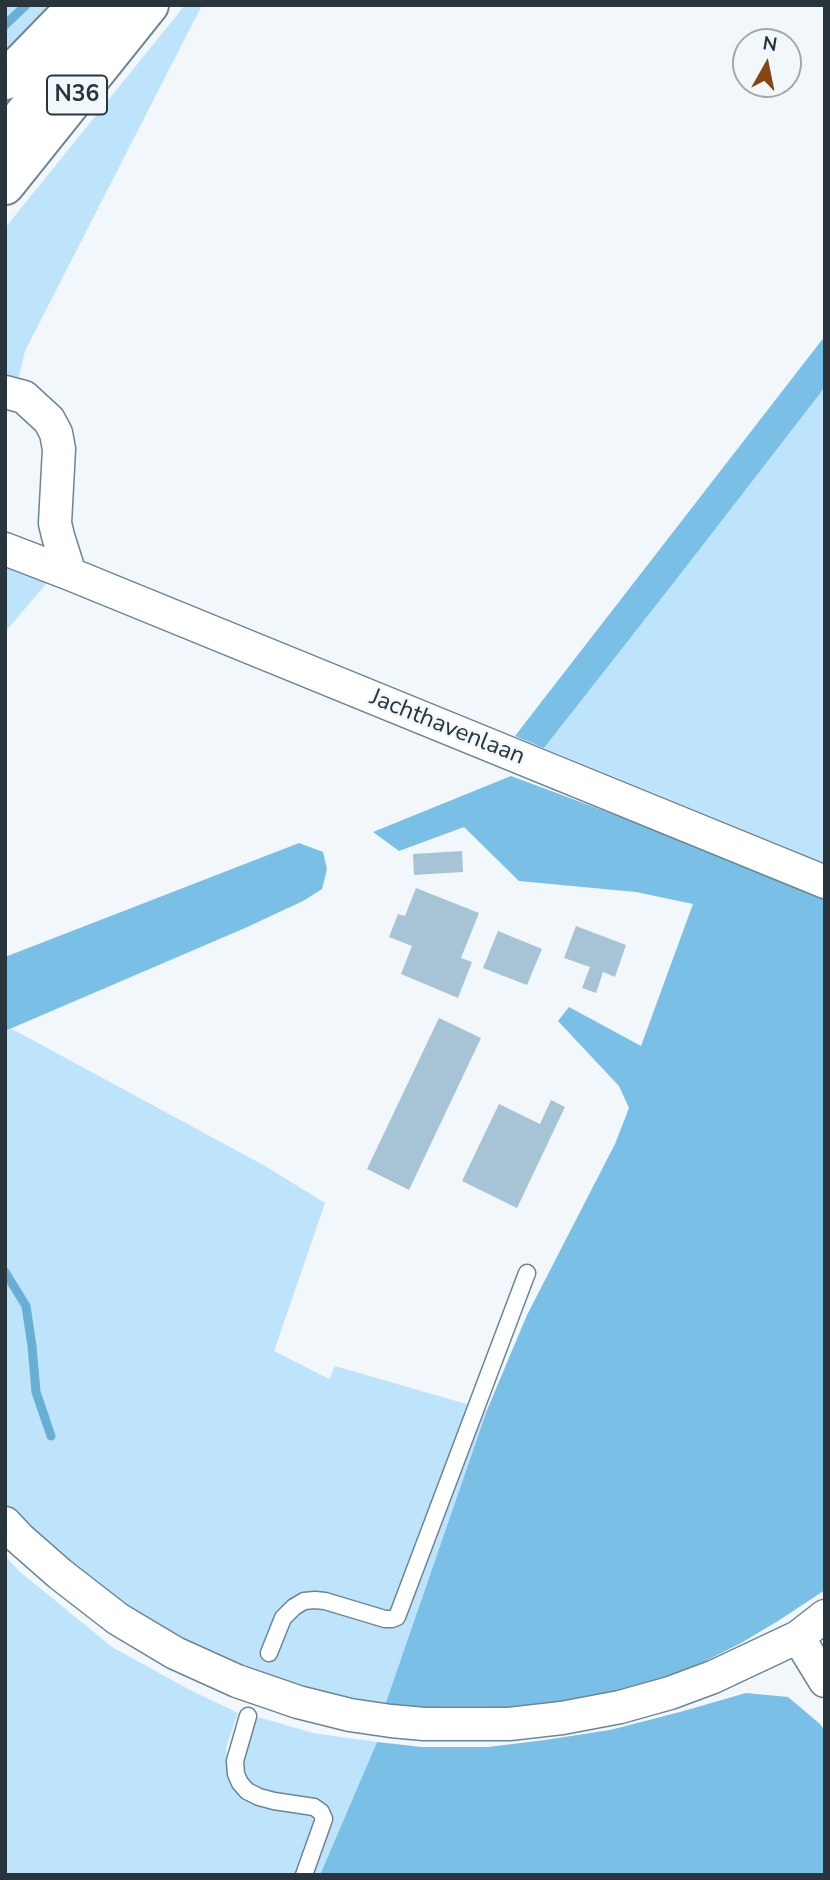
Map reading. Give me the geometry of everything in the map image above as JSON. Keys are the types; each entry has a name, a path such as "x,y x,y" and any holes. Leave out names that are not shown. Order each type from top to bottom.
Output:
{"highway":[{"name":"N36","path":"5,80 78,5"},
{"name":"N36","path":"5,138 111,5"},
{"name":"N36","path":"5,185 149,5"}],"street":[{"path":"5,391 24,397 49,420 56,433 59,449 55,523 70,574"},
{"name":"Jachthavenlaan","path":"5,549 825,882"},
{"path":"5,1522 60,1574 118,1619 175,1653 237,1681 298,1702 377,1719 424,1724 509,1724 608,1710 670,1693 713,1677 798,1637 825,1616"},
{"path":"798,1637 825,1681"}],"lane":[{"path":"269,1653 283,1618 304,1601 325,1601 384,1619 397,1617 527,1273"},
{"path":"248,1716 235,1761 240,1783 247,1791 259,1797 314,1807 321,1812 324,1819 304,1875"}],"shaded area":[{"path":"5,5 66,5 5,70"},
{"path":"185,5 202,5 25,351 18,380 5,379 5,228"},
{"path":"825,336 825,387 685,568 544,748 515,736"},
{"path":"825,387 825,863 544,748"},
{"path":"5,559 51,578 5,632"},
{"path":"511,776 825,899 825,1590 741,1643 670,1679 546,1709 384,1708 487,1410 527,1315 615,1144 629,1108 619,1086 558,1021 569,1007 641,1046 693,904 636,892 519,881 464,827 399,851 373,832"},
{"path":"299,843 323,852 327,869 322,889 303,901 245,928 5,1031 5,957"},
{"path":"12,1029 265,1166 325,1203 274,1351 329,1379 335,1366 487,1410 384,1708 286,1684 190,1646 104,1596 43,1547 5,1504 5,1031"},
{"path":"5,1556 19,1571 112,1647 238,1713 226,1748 228,1778 239,1795 258,1806 311,1815 316,1820 298,1875 5,1875"},
{"path":"746,1693 788,1697 825,1731 825,1875 320,1875 377,1742 422,1747 488,1747 545,1740 610,1730"},
{"path":"251,1715 313,1733 377,1742 320,1875 310,1875 325,1816 274,1800 240,1780 239,1760"}],"building":[{"path":"462,851 463,872 414,875 413,854"},
{"path":"416,888 479,913 461,958 472,962 458,998 401,974 412,946 389,937 398,914 405,916"},
{"path":"576,926 626,945 615,977 603,972 596,993 582,988 590,967 564,958"},
{"path":"498,931 542,949 527,985 483,968"},
{"path":"439,1018 481,1038 409,1190 367,1169"},
{"path":"551,1100 565,1107 517,1208 462,1181 499,1104 540,1124"}],"waterway":[{"path":"5,25 26,5"},
{"path":"5,1272 26,1306 36,1392 51,1436"}]}
